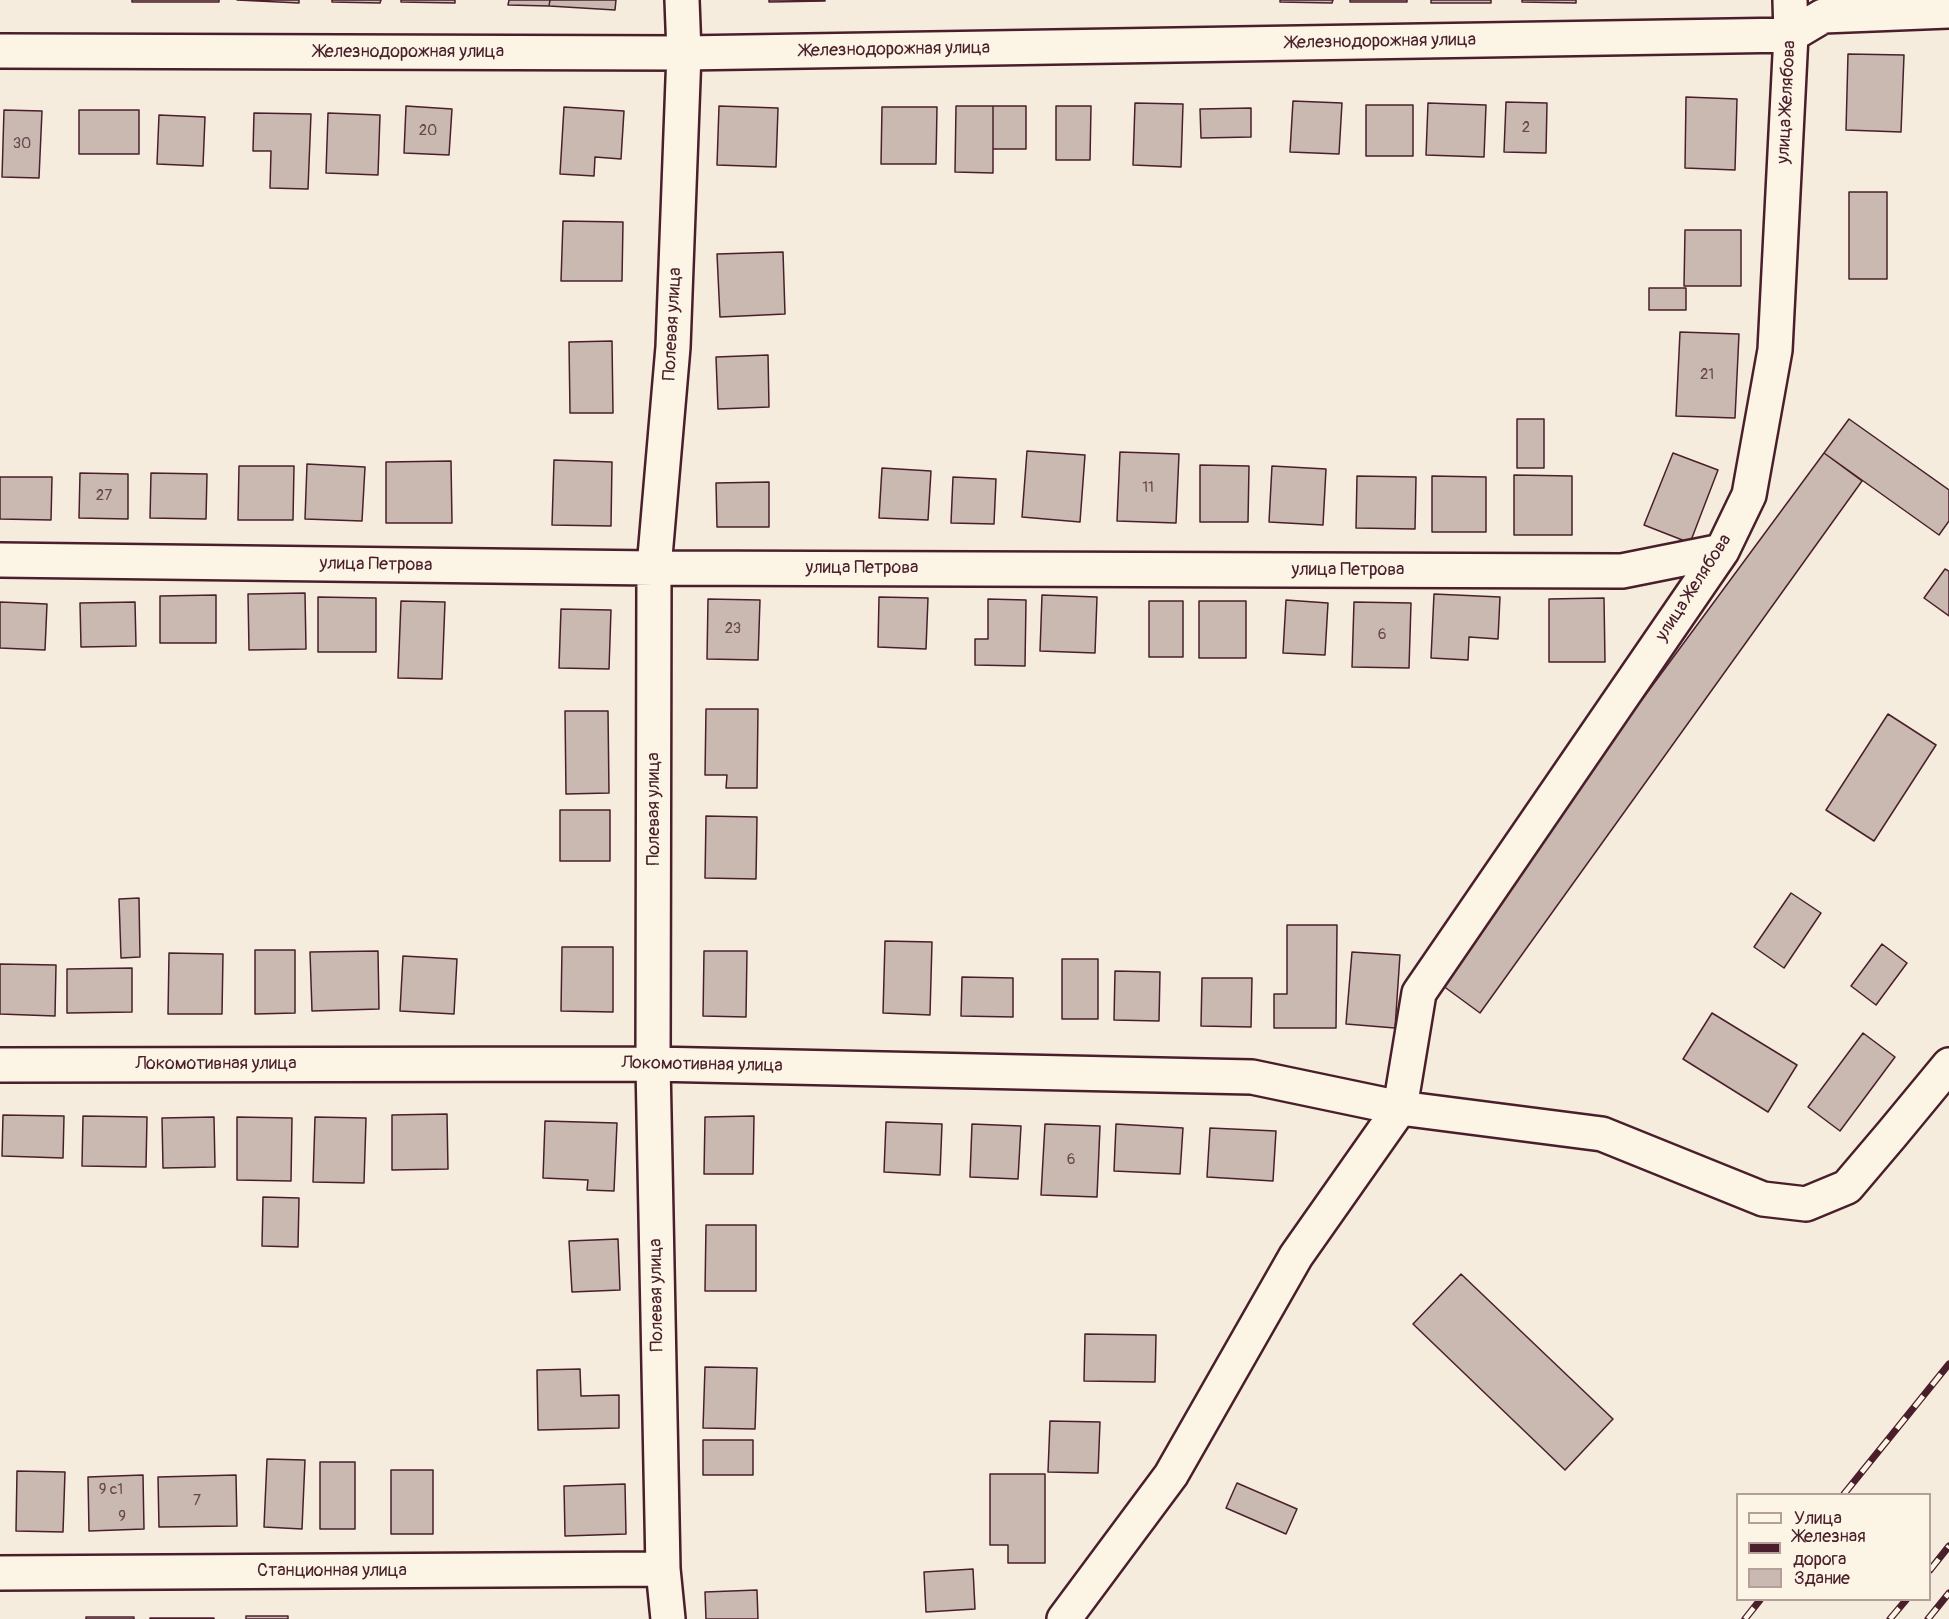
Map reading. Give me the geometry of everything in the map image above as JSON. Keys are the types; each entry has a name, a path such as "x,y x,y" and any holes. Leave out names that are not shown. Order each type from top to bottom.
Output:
{"street":[{"name":"Полевая улица","path":"668,1619 663,1569 653,1064 654,568 673,347 684,53 682,0"},
{"name":"улица Желябова","path":"1400,1108 1419,993 1722,551 1749,495 1775,350 1791,35 1790,0"},
{"path":"1791,35 1823,16 1949,11"},
{"name":"Железнодорожная улица","path":"0,51 684,53 1791,35"},
{"name":"улица Петрова","path":"0,560 654,568 1622,572 1722,551"},
{"name":"Локомотивная улица","path":"0,1065 653,1064 1252,1077 1400,1108 1602,1134 1763,1199 1806,1204 1847,1187 1949,1065"},
{"path":"1064,1619 1171,1475 1296,1256 1400,1108"},
{"name":"Станционная улица","path":"0,1573 663,1569"}],"building":[{"path":"132,0 219,0 219,2 132,2"},
{"path":"237,0 299,0 299,3"},
{"path":"332,0 381,0 380,3 332,2"},
{"path":"401,0 455,0 455,3 401,2"},
{"path":"509,0 550,0 549,6 508,5"},
{"path":"550,0 616,0 615,10 549,6"},
{"path":"769,0 825,0 825,1 769,2"},
{"path":"1280,0 1333,0 1332,3 1280,2"},
{"path":"1350,0 1407,0 1407,2 1350,2"},
{"path":"1431,0 1491,0 1491,3 1431,3"},
{"path":"1522,0 1576,0 1576,3 1522,2"},
{"path":"1848,54 1904,55 1901,132 1846,130"},
{"path":"1686,97 1737,99 1735,170 1685,168"},
{"path":"1293,101 1342,103 1339,154 1290,152"},
{"path":"1506,102 1547,103 1546,153 1504,152"},
{"path":"1135,103 1183,104 1181,167 1133,165"},
{"path":"1428,103 1486,105 1484,157 1426,155"},
{"path":"1366,105 1413,105 1413,156 1366,156"},
{"path":"406,106 452,109 449,155 404,153"},
{"path":"719,106 778,108 776,167 717,165"},
{"path":"956,106 993,106 993,173 955,172"},
{"path":"993,106 1026,106 1026,149 993,149"},
{"path":"1056,106 1091,106 1090,160 1056,160"},
{"path":"564,107 624,111 621,159 595,157 594,176 560,174"},
{"path":"882,107 937,107 936,164 881,164"},
{"path":"1251,108 1251,137 1201,138 1200,109"},
{"path":"4,110 42,111 39,178 2,177"},
{"path":"79,110 139,110 139,154 79,154"},
{"path":"254,113 311,114 308,189 270,188 271,151 253,151"},
{"path":"328,113 380,115 378,175 326,173"},
{"path":"159,115 205,117 203,166 157,164"},
{"path":"1849,192 1887,192 1887,279 1849,279"},
{"path":"563,221 623,222 622,281 561,281"},
{"path":"1685,230 1741,230 1741,286 1684,286"},
{"path":"783,252 785,314 720,317 717,254"},
{"path":"1649,288 1686,288 1686,310 1649,310"},
{"path":"1680,332 1739,334 1735,418 1676,416"},
{"path":"612,341 613,413 570,413 569,342"},
{"path":"768,355 769,407 718,409 716,357"},
{"path":"1517,419 1544,419 1544,468 1517,468"},
{"path":"1849,419 1949,490 1949,521 1939,535 1824,453"},
{"path":"1027,451 1085,455 1080,522 1022,517"},
{"path":"1120,452 1179,454 1176,523 1117,521"},
{"path":"1673,453 1718,470 1690,543 1644,525"},
{"path":"1824,453 1862,481 1480,1013 1435,980"},
{"path":"554,460 612,462 611,526 552,525"},
{"path":"451,461 452,523 386,523 386,462"},
{"path":"307,464 365,467 362,521 305,519"},
{"path":"1200,465 1249,466 1248,522 1200,522"},
{"path":"239,466 294,466 293,520 238,520"},
{"path":"1272,466 1326,469 1323,525 1269,522"},
{"path":"882,468 931,471 928,520 879,518"},
{"path":"80,473 128,474 128,519 79,518"},
{"path":"151,473 207,474 206,519 150,518"},
{"path":"1514,475 1572,476 1572,535 1514,535"},
{"path":"1357,476 1416,477 1415,529 1356,528"},
{"path":"1432,476 1486,477 1486,532 1432,532"},
{"path":"0,477 52,477 51,520 0,519"},
{"path":"953,477 996,479 994,524 951,523"},
{"path":"769,482 769,527 717,527 716,483"},
{"path":"1945,569 1949,571 1949,616 1924,598"},
{"path":"305,593 306,649 249,650 248,594"},
{"path":"1434,594 1500,597 1498,639 1469,637 1468,660 1431,658"},
{"path":"216,595 216,643 160,643 160,596"},
{"path":"1042,595 1097,597 1095,653 1040,651"},
{"path":"318,597 376,598 376,652 318,652"},
{"path":"879,597 928,598 926,649 878,647"},
{"path":"1604,598 1605,662 1549,662 1549,599"},
{"path":"708,599 760,600 758,660 707,659"},
{"path":"988,599 1026,600 1025,666 975,665 975,639 988,639"},
{"path":"1286,600 1328,603 1325,655 1283,653"},
{"path":"401,601 445,602 442,679 398,678"},
{"path":"1149,601 1183,601 1183,657 1149,657"},
{"path":"1199,601 1246,601 1246,658 1199,658"},
{"path":"0,602 47,604 45,650 0,648"},
{"path":"135,602 136,646 81,647 80,603"},
{"path":"1354,602 1411,603 1409,668 1352,667"},
{"path":"561,609 611,610 609,669 559,668"},
{"path":"706,709 758,709 757,788 726,788 727,775 705,775"},
{"path":"565,711 608,711 609,793 566,794"},
{"path":"1888,714 1936,745 1874,841 1826,810"},
{"path":"560,810 610,810 610,861 560,861"},
{"path":"706,816 757,817 756,879 705,878"},
{"path":"1791,893 1821,913 1784,968 1754,947"},
{"path":"139,898 140,957 121,958 119,899"},
{"path":"1287,925 1337,925 1336,1028 1274,1028 1274,994 1287,994"},
{"path":"885,941 932,942 930,1015 883,1013"},
{"path":"1882,944 1907,963 1876,1005 1851,986"},
{"path":"562,947 613,947 613,1012 561,1011"},
{"path":"255,950 295,950 295,1013 255,1014"},
{"path":"378,951 379,1009 312,1011 310,952"},
{"path":"704,951 747,951 746,1017 703,1016"},
{"path":"1352,952 1400,955 1395,1028 1346,1024"},
{"path":"169,953 223,954 222,1014 168,1014"},
{"path":"403,956 457,959 454,1014 400,1011"},
{"path":"1062,959 1098,959 1098,1019 1062,1019"},
{"path":"0,964 56,965 55,1016 0,1014"},
{"path":"132,968 132,1012 67,1013 67,969"},
{"path":"1115,971 1160,972 1159,1021 1114,1020"},
{"path":"962,977 1013,978 1013,1017 961,1016"},
{"path":"1202,978 1252,978 1251,1027 1201,1026"},
{"path":"1712,1013 1797,1065 1768,1112 1683,1059"},
{"path":"1863,1033 1895,1057 1840,1131 1808,1107"},
{"path":"447,1114 448,1169 392,1170 392,1115"},
{"path":"3,1115 64,1116 63,1158 2,1156"},
{"path":"83,1116 147,1117 146,1167 82,1166"},
{"path":"754,1116 753,1174 704,1174 705,1117"},
{"path":"214,1117 215,1167 163,1168 162,1118"},
{"path":"237,1117 292,1118 291,1181 237,1180"},
{"path":"315,1117 366,1118 364,1183 313,1182"},
{"path":"545,1121 617,1123 614,1191 587,1190 588,1180 543,1178"},
{"path":"886,1122 942,1124 940,1175 884,1172"},
{"path":"972,1124 1021,1126 1018,1179 970,1177"},
{"path":"1045,1124 1100,1126 1097,1197 1041,1195"},
{"path":"1116,1124 1183,1128 1180,1174 1114,1171"},
{"path":"1210,1128 1276,1131 1273,1181 1207,1177"},
{"path":"263,1197 299,1198 298,1247 262,1246"},
{"path":"706,1225 756,1225 756,1291 705,1291"},
{"path":"618,1239 620,1290 572,1292 569,1241"},
{"path":"1461,1274 1613,1419 1565,1470 1413,1324"},
{"path":"1085,1334 1156,1335 1155,1382 1084,1381"},
{"path":"705,1367 757,1368 755,1429 703,1428"},
{"path":"580,1369 581,1396 619,1395 619,1428 538,1430 537,1370"},
{"path":"1050,1421 1100,1422 1098,1473 1048,1472"},
{"path":"703,1440 753,1440 753,1475 703,1475"},
{"path":"267,1459 305,1460 302,1529 264,1527"},
{"path":"320,1462 355,1462 355,1529 320,1529"},
{"path":"391,1470 433,1470 433,1534 391,1534"},
{"path":"17,1471 65,1472 63,1532 16,1531"},
{"path":"990,1474 1045,1474 1045,1563 1008,1563 1008,1545 990,1545"},
{"path":"143,1475 144,1529 89,1531 88,1477"},
{"path":"236,1475 237,1526 159,1527 158,1477"},
{"path":"1237,1483 1297,1509 1286,1534 1226,1508"},
{"path":"625,1484 626,1534 565,1536 564,1486"},
{"path":"973,1569 975,1609 926,1612 924,1572"},
{"path":"757,1590 758,1619 706,1619 705,1592"},
{"path":"246,1616 288,1616 288,1619 246,1619"},
{"path":"86,1617 134,1617 134,1619 86,1619"},
{"path":"214,1618 214,1619 150,1619"}],"railway":[{"path":"1845,1493 1949,1364"},
{"path":"1931,1569 1949,1546"},
{"path":"1928,1619 1949,1593"},
{"path":"1745,1619 1759,1601"},
{"path":"1890,1619 1905,1601"}]}
